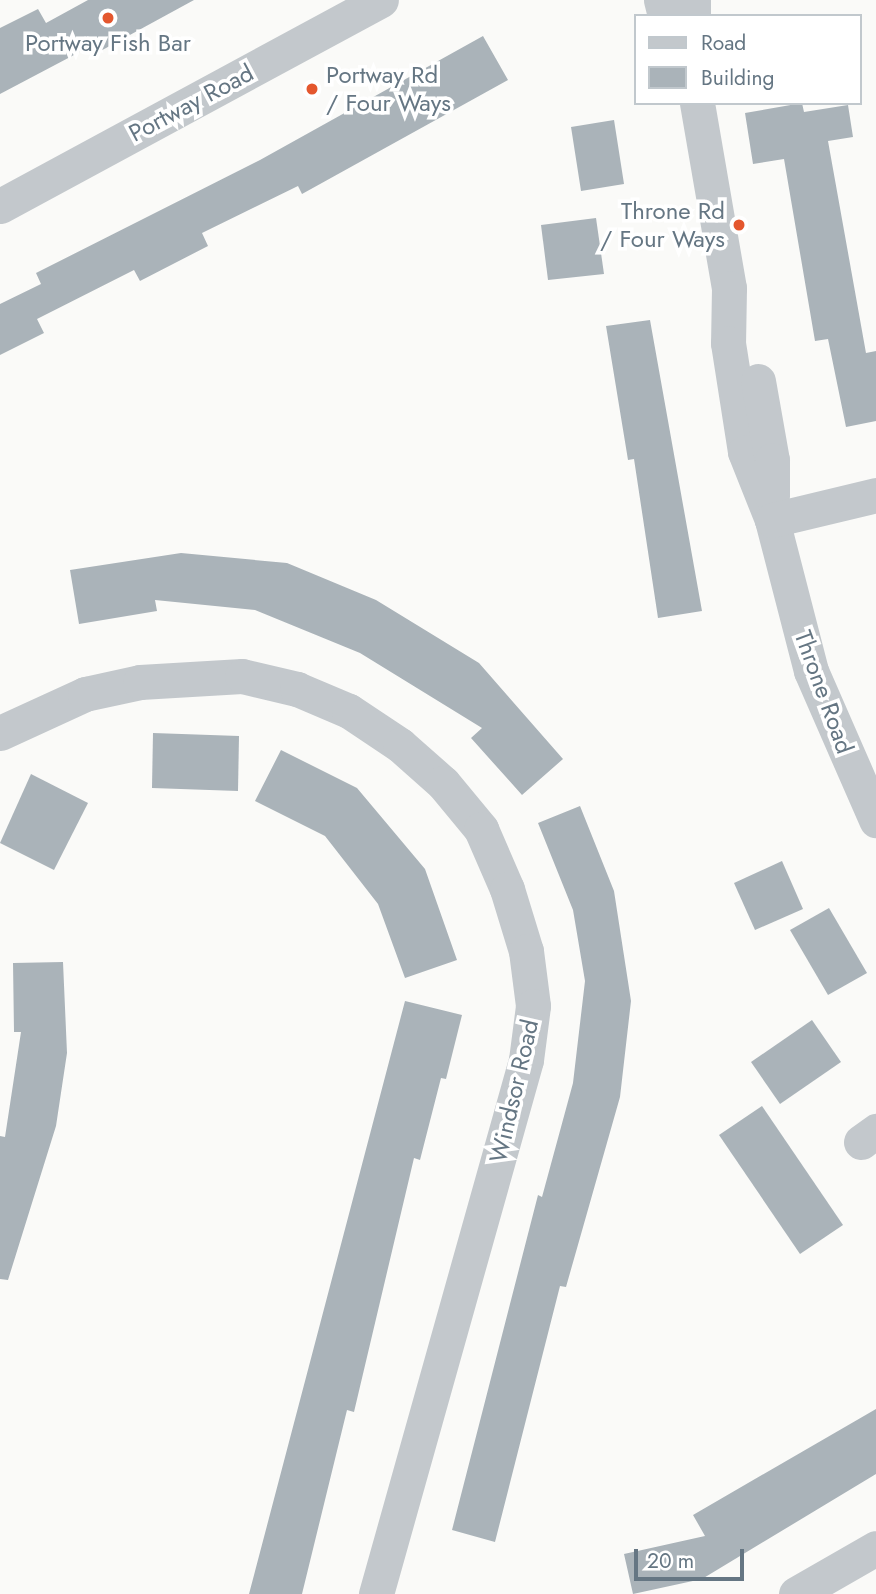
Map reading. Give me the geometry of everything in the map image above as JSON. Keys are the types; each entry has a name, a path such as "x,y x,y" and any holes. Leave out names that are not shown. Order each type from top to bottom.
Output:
{"street":[{"name":"Portway Road","path":"0,206 381,0"},
{"name":"Throne Road","path":"697,105 729,288 728,343 745,452 772,520 811,671 876,820"},
{"path":"772,520 876,495"},
{"name":"Windsor Road","path":"0,733 85,694 153,680 242,676 297,689 349,711 400,745 443,783 481,829 507,889 526,951 533,1006 526,1060 376,1594"},
{"path":"796,1594 876,1548"}],"building":[{"path":"88,0 194,0 95,54 91,46 0,94 0,28 38,9 46,23"},
{"path":"483,36 508,80 302,194 298,186 202,233 208,246 140,281 134,270 37,319 44,333 0,355 0,304 41,284 36,273 260,160"},
{"path":"791,105 802,105 804,112 848,105 853,137 828,141 866,353 876,351 876,421 846,427 828,339 815,341 784,159 753,164 745,113"},
{"path":"614,120 624,184 581,191 571,127"},
{"path":"596,218 604,274 548,280 541,225"},
{"path":"650,320 702,611 658,618 634,459 628,460 606,326"},
{"path":"181,553 287,563 376,600 479,663 563,759 522,795 471,738 482,728 360,653 255,610 155,600 157,611 79,624 70,570"},
{"path":"153,733 239,736 238,791 152,788"},
{"path":"281,750 357,788 425,869 457,960 405,978 378,904 325,836 255,801"},
{"path":"31,774 88,803 54,870 0,843"},
{"path":"580,806 614,891 631,1001 620,1097 566,1287 560,1286 495,1542 452,1530 538,1195 542,1197 573,1083 585,981 573,910 538,823"},
{"path":"782,861 803,909 755,930 734,883"},
{"path":"829,908 867,973 828,995 790,930"},
{"path":"63,962 67,1053 56,1126 8,1280 0,1279 0,1136 5,1137 21,1032 14,1032 13,963"},
{"path":"405,1001 462,1015 446,1079 441,1078 420,1160 414,1158 354,1412 347,1410 302,1594 249,1594"},
{"path":"812,1020 841,1062 780,1104 751,1062"},
{"path":"762,1106 843,1225 800,1254 719,1135"},
{"path":"876,1409 876,1474 702,1579 633,1594 624,1554 705,1536 693,1515"}],"place":[{"name":"Portway Fish Bar","path":"108,18"},
{"name":"Portway Rd / Four Ways","path":"312,89"},
{"name":"Throne Rd / Four Ways","path":"739,225"}]}
